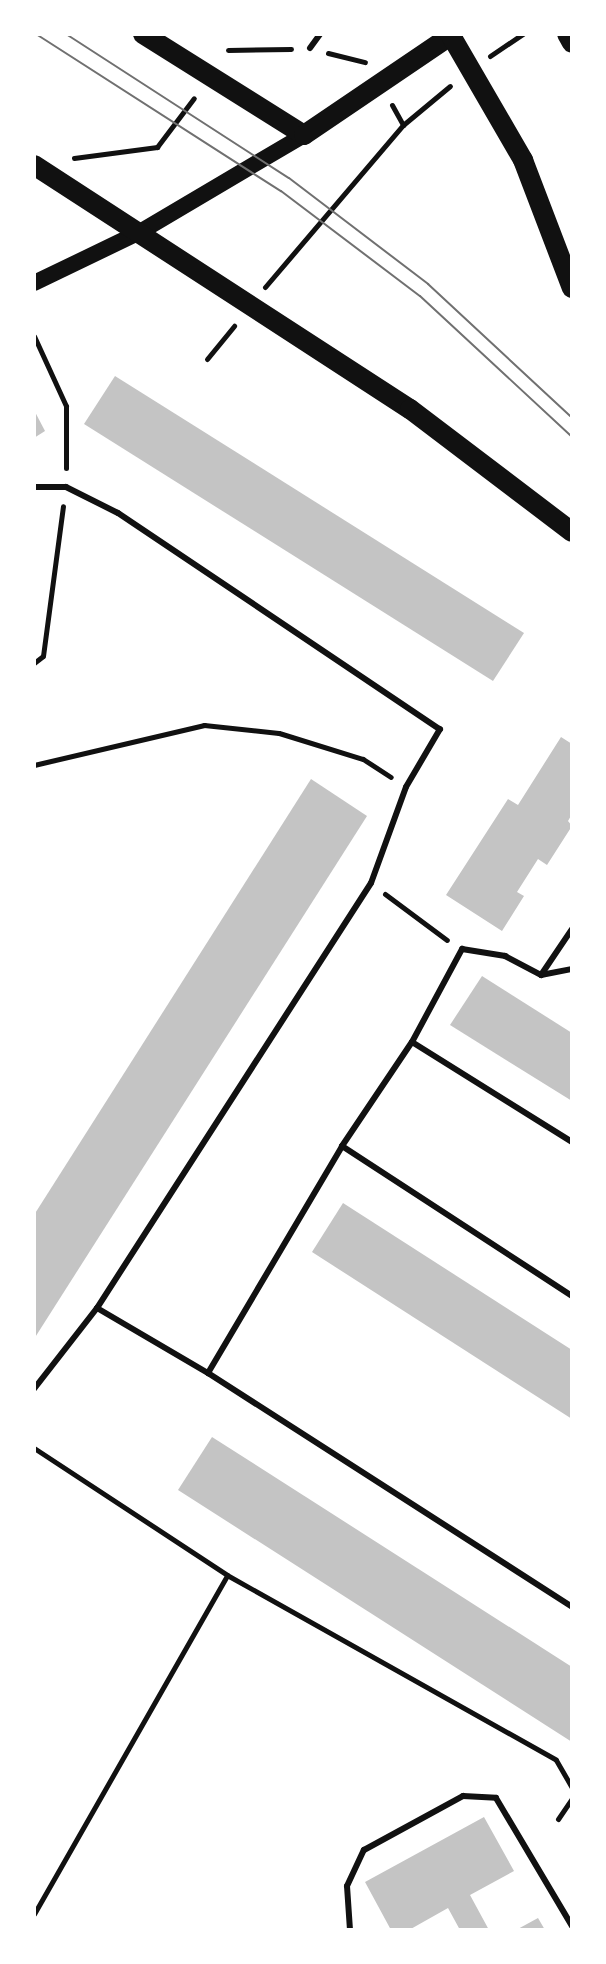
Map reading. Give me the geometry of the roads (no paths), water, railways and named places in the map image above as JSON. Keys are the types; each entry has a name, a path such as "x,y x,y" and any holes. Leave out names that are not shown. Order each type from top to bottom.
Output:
{"main road":[{"path":"143,34 304,135"},
{"path":"34,283 140,232 304,135 452,34 523,160 572,288"},
{"path":"567,34 572,43"},
{"path":"34,165 410,409 572,532"}],"lane":[{"path":"310,48 320,34"},
{"path":"34,487 66,487 118,513 440,729 406,787 371,883 97,1308 34,1389"},
{"path":"541,975 572,929"},
{"path":"208,1373 342,1146 412,1042 462,949 505,956 541,975 572,969"},
{"path":"412,1042 572,1142"},
{"path":"342,1146 572,1296"},
{"path":"97,1308 208,1373 572,1607"},
{"path":"350,1930 347,1886 364,1850 463,1796 496,1798 572,1926"}],"tram line":[{"path":"36,34 281,191 420,296 572,437"},
{"path":"66,34 289,178 428,284 572,418"}]}
